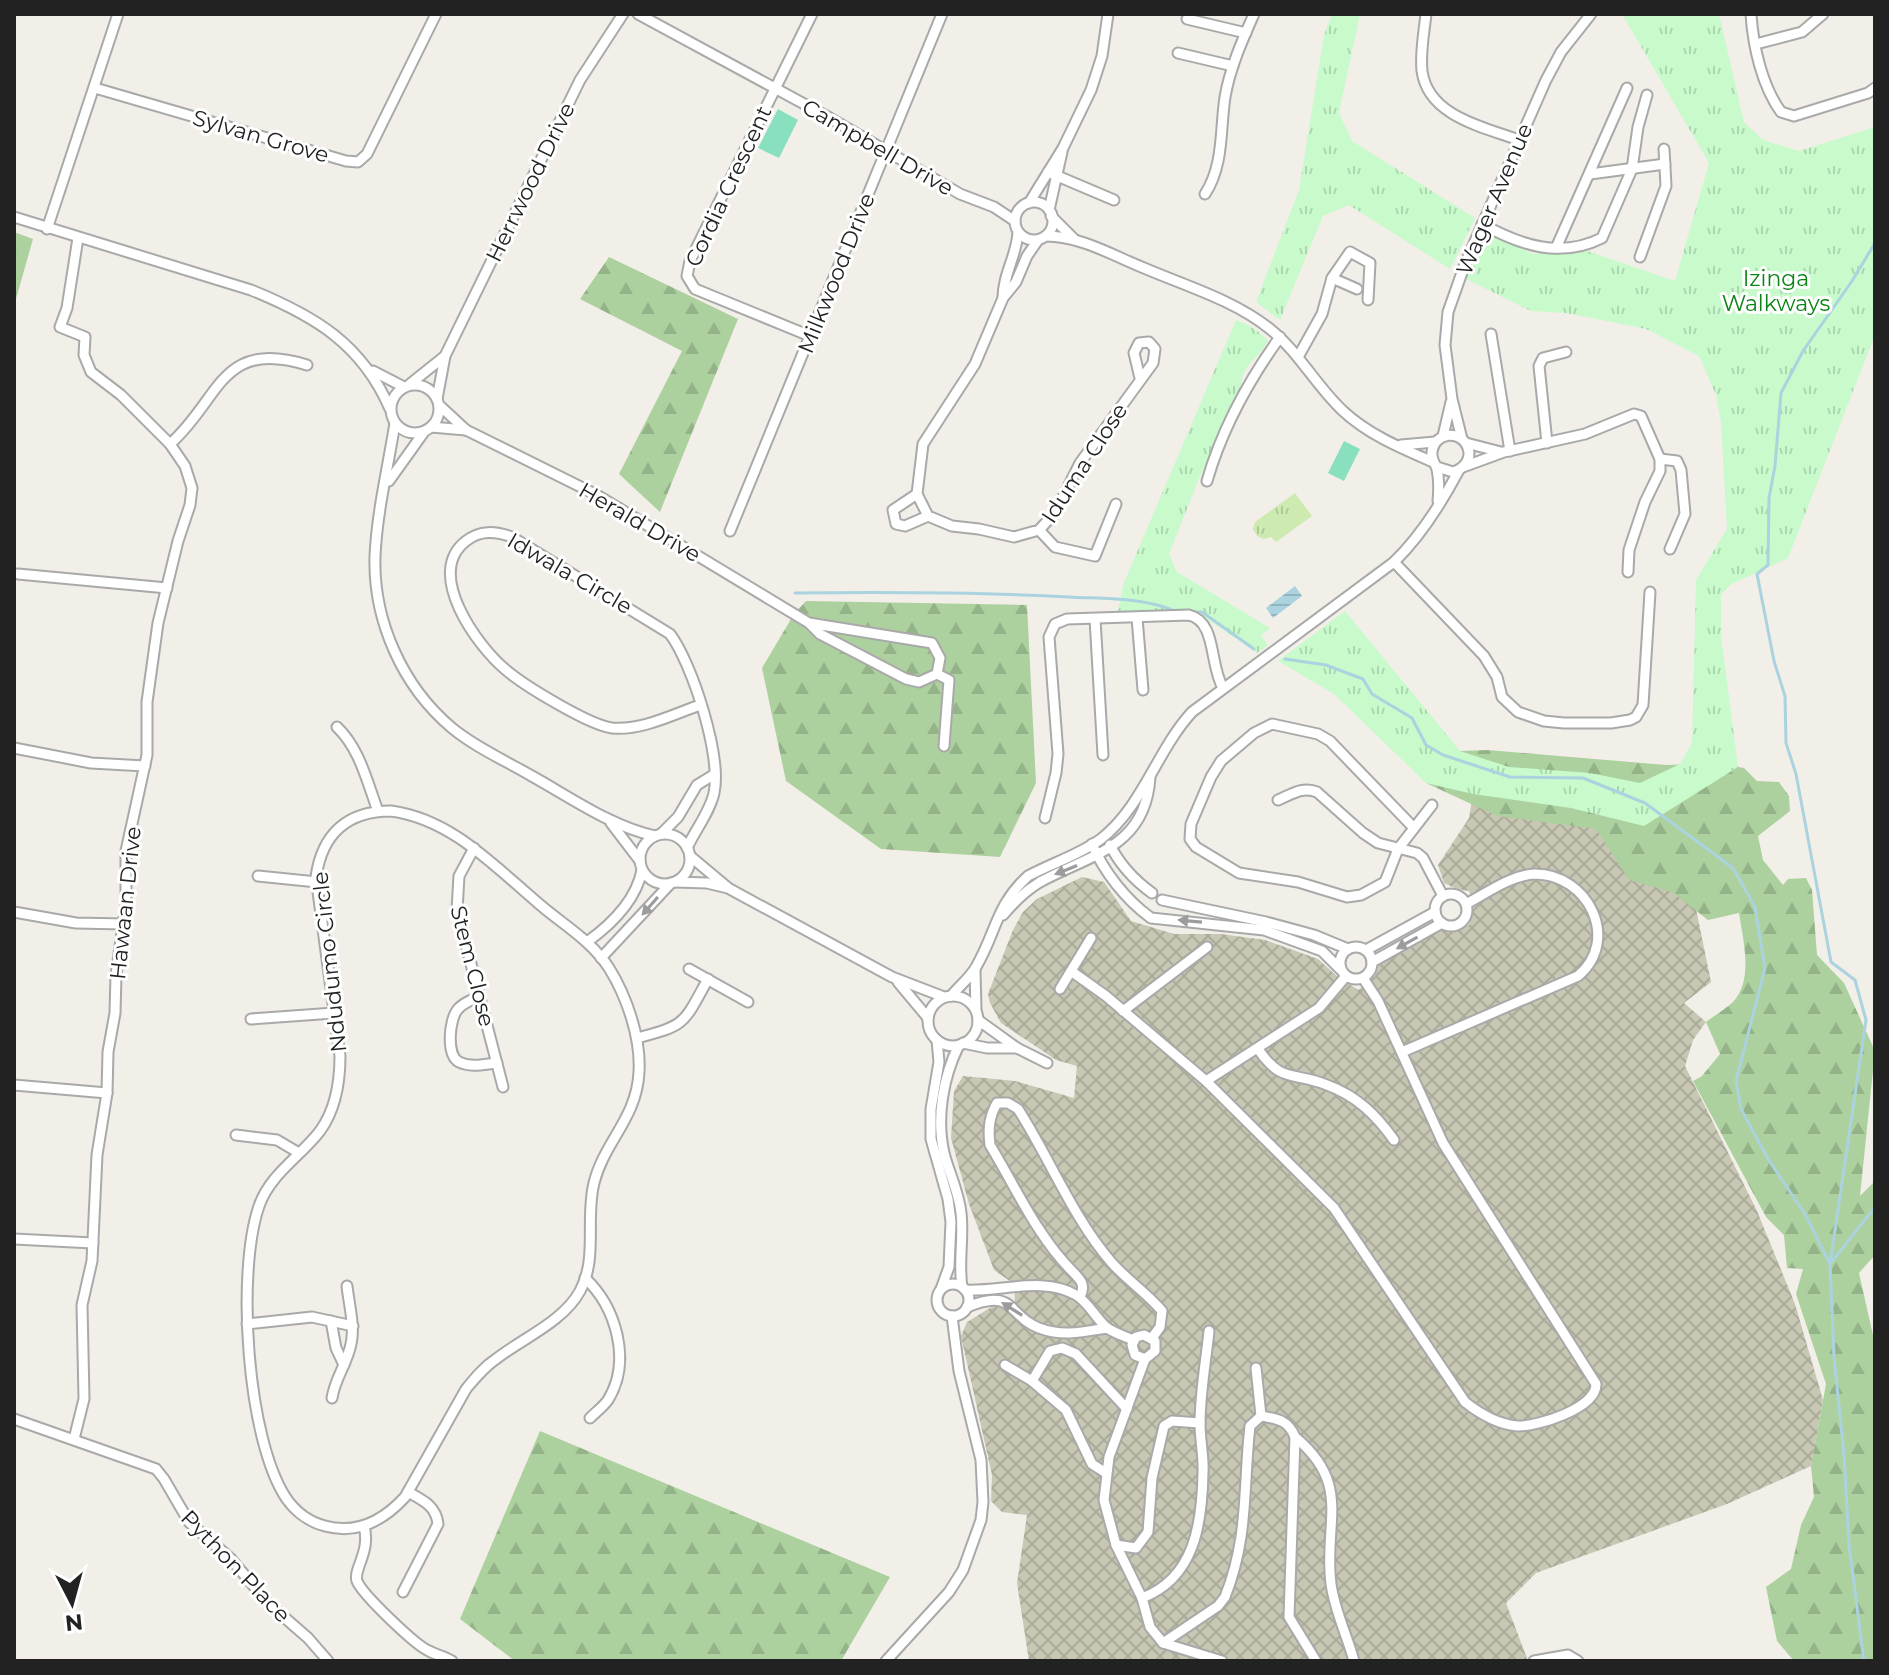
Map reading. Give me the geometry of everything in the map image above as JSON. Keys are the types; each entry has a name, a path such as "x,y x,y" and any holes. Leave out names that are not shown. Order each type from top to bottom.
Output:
{"street":[{"path":"47,229 118,14"},
{"name":"Sylvan Grove","path":"95,88 358,162 367,154 436,14"},
{"name":"Herrwood Drive","path":"438,402 445,356 580,80 623,14"},
{"name":"Campbell Drive","path":"638,14 960,194 994,207"},
{"name":"Cordia Crescent","path":"810,336 695,289 687,276 690,261 812,14"},
{"name":"Milkwood Drive","path":"730,531 942,14"},
{"path":"917,494 893,510 893,520 900,526 928,516 917,494 923,444 975,364 1003,298 1016,282 1027,256 1052,227 1053,174 1098,72 1108,14"},
{"path":"1205,194 1212,183 1219,159 1226,94 1233,66 1254,14"},
{"path":"1426,14 1422,72 1437,103 1480,126 1519,140"},
{"name":"Wager Avenue","path":"1452,399 1445,345 1448,312 1482,224 1553,65 1591,14"},
{"path":"1751,14 1770,93 1787,115 1794,116 1868,93 1875,88"},
{"path":"1756,44 1802,32 1823,14"},
{"path":"1187,19 1246,33"},
{"path":"1178,53 1233,66"},
{"path":"1556,248 1627,88"},
{"path":"1482,224 1532,247 1556,248 1602,238 1632,169 1638,127 1647,95"},
{"path":"1640,257 1666,186 1664,149"},
{"path":"1590,174 1665,164"},
{"path":"1053,174 1114,200"},
{"path":"1015,221 1053,174"},
{"path":"994,207 1040,204 1074,239"},
{"path":"994,207 1015,221 1018,232 1016,249 1005,277 1003,298"},
{"path":"14,217 263,295 335,335 370,369 406,386 422,386 438,402 436,421 395,470 385,490"},
{"path":"1018,232 1027,239 1074,239 1235,306 1280,337 1343,411 1372,434 1447,472 1507,452 1599,430 1634,414 1641,416 1660,459 1659,477 1645,502 1629,550 1628,572"},
{"name":"Hawaan Drive","path":"74,1439 84,1399 81,1318 93,1243 97,1155 107,1093 108,1052 124,924 126,851 148,745 147,702 155,662 156,635 192,488 185,466 170,444 121,395 91,372 84,355 85,337 60,327 67,308 78,238"},
{"path":"1298,357 1322,314 1332,278 1347,253 1362,258 1370,266 1368,300"},
{"path":"1332,278 1357,289"},
{"path":"1491,334 1507,452"},
{"path":"1207,481 1213,460 1241,399 1280,337"},
{"path":"1547,443 1539,366 1543,358 1566,352"},
{"name":"Herrwood Drive","path":"406,386 445,356"},
{"path":"170,444 186,429 224,375 250,361 270,357 307,365"},
{"path":"370,369 395,423 375,553 377,593 397,656 416,690 442,719 469,740 625,827 676,837 728,888 892,977 966,1000 977,1016 1017,1048 1047,1063"},
{"name":"Iduma Close","path":"928,516 952,526 1014,537 1039,530 1055,513 1080,463 1140,378"},
{"path":"390,409 395,395 406,386"},
{"path":"1438,505 1432,452 1452,399"},
{"path":"928,1018 933,1006 975,970 1007,897 1028,876 1092,844 1105,834 1127,811 1150,777 1163,750 1192,712 1394,562 1421,534 1469,456 1452,399"},
{"name":"Herald Drive","path":"438,402 466,430 597,495 809,623 820,634 906,679 919,682 937,674"},
{"path":"395,423 408,432 428,429"},
{"name":"Herald Drive","path":"428,429 466,430"},
{"path":"1397,445 1418,446 1453,435 1464,441 1507,452"},
{"path":"1660,459 1677,461 1681,470 1685,514 1670,549"},
{"path":"1039,530 1055,547 1095,556 1116,504"},
{"name":"Idwala Circle","path":"700,705 640,725 613,728 590,721 536,690 495,660 469,625 449,579 454,552 470,537 480,533 501,533 512,537 670,634 676,643 700,705 711,739 715,774"},
{"path":"1394,562 1484,656 1509,706 1530,717 1564,723 1630,720 1636,717 1643,705 1650,592"},
{"path":"18,574 167,588"},
{"path":"1045,818 1058,764 1050,631 1060,621 1189,615 1204,621 1214,668 1223,688"},
{"path":"1137,618 1143,690"},
{"path":"1095,619 1103,755"},
{"name":"Herald Drive","path":"809,623 932,643 940,658 937,674"},
{"name":"Herald Drive","path":"937,674 949,680 944,746"},
{"path":"1414,828 1330,741 1318,734 1272,724 1254,733 1221,761 1191,824 1190,839 1196,847 1239,873 1298,882 1347,897 1361,895 1385,882 1398,849 1432,805"},
{"path":"337,727 350,739 355,749 378,811 406,813 425,819 474,848 587,942 616,983 637,1038 639,1075 636,1096 594,1180 590,1198 589,1260 581,1290 565,1310 493,1360 479,1374 466,1389 408,1492 392,1511 364,1526 367,1545 356,1575 359,1584 420,1645 452,1661"},
{"path":"14,748 91,763 145,766"},
{"path":"587,942 604,929 632,898 642,849 678,817 697,785 715,774"},
{"path":"601,958 687,871 688,852 713,797 715,774"},
{"path":"998,920 1039,883 1098,857 1112,847 1141,812 1150,777"},
{"path":"1278,800 1300,790 1317,792 1378,843 1417,853 1423,858 1443,896"},
{"name":"Ndudumo Circle","path":"364,1526 334,1528 321,1525 307,1519 285,1497 261,1429 247,1324 248,1267 259,1207 266,1189 320,1130 335,1099 340,1080 340,1056 317,882 318,863 323,846 331,835 351,819 378,811"},
{"path":"606,817 650,880 658,883 707,883 728,888"},
{"path":"1105,834 1118,861 1152,893"},
{"path":"1092,844 1098,857 1136,907 1151,918 1264,930 1308,943 1322,951 1343,973 1354,980 1370,972 1372,962 1366,950 1357,947 1348,949 1341,955 1343,973 1319,1008 1206,1081"},
{"name":"Stem Close","path":"474,848 459,876 456,899 460,925 503,1087"},
{"path":"1402,1052 1578,976 1593,958 1599,943 1597,919 1585,898 1549,875 1516,878 1466,904"},
{"path":"258,876 317,882"},
{"path":"1456,895 1466,904 1467,913 1463,921 1451,926 1442,923 1435,912 1443,896 1456,895"},
{"path":"1162,900 1266,922 1314,935 1348,949"},
{"path":"14,912 76,923 124,924"},
{"path":"1366,950 1435,912"},
{"path":"1372,962 1442,923"},
{"path":"1060,989 1091,938"},
{"path":"1123,1011 1207,947"},
{"path":"689,969 748,1002"},
{"path":"937,1040 939,1062 931,1109 931,1139 948,1199 951,1222 949,1267 937,1297 938,1306 952,1316 961,1314 969,1298 959,1272 961,1213 945,1156 941,1125 949,1069 961,1044 974,1034 977,1016 975,970"},
{"path":"1071,971 1206,1081 1334,1208 1465,1402 1487,1417 1516,1426 1551,1420 1591,1399 1597,1390 1596,1384 1443,1143 1378,1001 1363,978"},
{"path":"892,977 928,1018 931,1034 944,1044 1017,1048"},
{"path":"637,1038 672,1029 681,1023 708,979"},
{"path":"480,996 463,1004 454,1015 452,1053 455,1059 468,1065 497,1063"},
{"path":"251,1019 334,1013"},
{"path":"1258,1049 1269,1065 1280,1073 1309,1078 1355,1099 1374,1114 1394,1140"},
{"path":"14,1085 107,1093"},
{"path":"1080,1297 1084,1290 1082,1281 1054,1251 990,1145 988,1129 997,1103 1008,1103 1018,1109 1095,1239 1113,1264 1147,1293 1162,1311 1160,1327 1152,1338 1155,1351 1145,1359 1106,1473 1104,1500 1116,1545 1142,1598 1150,1627 1163,1643 1222,1661"},
{"path":"236,1135 277,1140 299,1153"},
{"path":"14,1239 93,1243"},
{"path":"585,1278 605,1300 614,1320 618,1345 613,1390 603,1406 590,1418"},
{"path":"941,1289 949,1284 988,1291 1045,1286 1080,1297 1107,1328 1133,1340 1144,1335 1152,1338"},
{"path":"332,1398 334,1381 344,1365 352,1341 347,1286"},
{"path":"967,1307 985,1301 1010,1303 1035,1327 1052,1332 1071,1334 1107,1328"},
{"path":"886,1661 949,1592 963,1570 981,1520 981,1460 959,1371 952,1316"},
{"path":"247,1324 312,1317 353,1326"},
{"path":"331,1321 336,1348 344,1365"},
{"path":"1142,1598 1166,1587 1184,1564 1196,1541 1203,1473 1200,1423 1209,1331"},
{"path":"1133,1340 1132,1351 1145,1359"},
{"path":"1032,1381 1050,1351 1062,1348 1076,1354 1127,1409"},
{"path":"1005,1365 1032,1381 1066,1410 1092,1464 1106,1473"},
{"path":"1256,1368 1261,1416"},
{"path":"1261,1416 1281,1419 1291,1426 1295,1437 1289,1617 1316,1661"},
{"path":"1163,1643 1218,1606 1225,1597 1245,1523 1250,1426 1261,1416"},
{"name":"Python Place","path":"14,1419 156,1469 189,1522 231,1559 269,1604 308,1638 328,1661"},
{"path":"1116,1545 1136,1548 1148,1532 1152,1478 1164,1426 1172,1421 1200,1423"},
{"path":"1295,1437 1311,1450 1333,1495 1330,1581 1336,1614 1354,1661"},
{"path":"403,1592 438,1524 432,1507 408,1492"},
{"path":"1534,1661 1568,1655 1578,1661"}],"shaded area":[{"path":"1473,794 1603,812 1688,870 1711,982 1684,1003 1706,1022 1693,1040 1685,1066 1757,1211 1795,1304 1823,1400 1811,1466 1727,1504 1536,1573 1506,1603 1528,1661 1029,1661 1017,1583 1027,1515 1002,1512 991,1501 992,1475 961,1336 967,1322 1003,1300 1015,1301 1014,1284 994,1270 969,1204 951,1138 954,1091 963,1076 1015,1081 1074,1098 1077,1066 1056,1060 1001,1023 990,1003 988,994 1013,930 1023,912 1037,899 1082,877 1104,882 1131,921 1174,934 1221,934 1265,940 1318,959 1358,990 1375,976 1380,962 1437,929 1449,932 1469,925 1475,903 1469,891 1444,883 1438,865 1469,818"}],"green space":[{"path":"1332,14 1360,14 1339,113 1352,141 1475,218 1450,269 1349,205 1323,216 1280,320 1256,302 1299,190 1324,35"},
{"name":"Izinga Walkways","path":"1622,14 1719,14 1744,122 1763,140 1799,151 1875,127 1875,335 1788,558 1730,585 1721,595 1721,635 1738,767 1644,826 1571,808 1473,794 1426,783 1334,694 1278,661 1345,611 1460,751 1509,767 1590,773 1640,783 1680,764 1692,743 1696,580 1727,529 1721,422 1716,395 1699,356 1646,329 1566,313 1531,311 1466,279 1488,233 1533,254 1584,250 1675,281 1709,163"},
{"path":"778,109 798,120 779,158 758,148"},
{"path":"14,232 33,239 14,306"},
{"path":"609,257 738,319 660,512 619,474 682,351 580,299"},
{"path":"1236,320 1252,327 1268,340 1244,372 1241,386 1169,554 1177,572 1270,628 1261,636 1268,645 1257,653 1207,619 1194,615 1117,616 1123,585"},
{"path":"1344,441 1360,449 1344,481 1328,473"},
{"path":"1295,493 1312,516 1276,542 1271,537 1264,539 1257,536 1253,529 1255,522"},
{"path":"806,601 1027,605 1036,783 1000,857 881,849 786,781 762,668 794,614"},
{"path":"1447,743 1460,751 1488,750 1666,765 1717,763 1744,768 1757,781 1779,782 1789,796 1790,811 1758,836 1763,860 1783,885 1788,879 1806,878 1812,890 1817,955 1844,983 1875,1051 1860,1196 1875,1181 1875,1255 1859,1273 1875,1344 1875,1661 1794,1661 1777,1641 1766,1587 1791,1569 1801,1525 1814,1497 1811,1466 1826,1384 1796,1294 1803,1269 1787,1268 1784,1235 1766,1217 1693,1081 1702,1076 1720,1054 1706,1022 1733,1002 1743,982 1745,959 1739,913 1708,920 1672,892 1629,880 1596,829 1497,816 1426,783"},
{"path":"540,1431 890,1577 841,1661 515,1661 460,1619"}],"water":[{"path":"1295,586 1302,596 1273,618 1266,608"}],"waterway":[{"path":"1830,1264 1866,1020 1855,980 1831,962 1796,774 1786,743 1785,696 1774,661 1757,574 1768,565 1769,498 1781,393 1803,351 1875,243"},
{"path":"795,593 966,593 1110,599 1138,601 1177,612"},
{"path":"1193,612 1202,612 1254,649"},
{"path":"1285,659 1326,665 1363,679 1372,694 1412,718 1426,745 1443,755 1510,777 1583,778 1645,803 1733,868 1755,907 1765,968 1736,1081 1741,1109 1768,1159 1805,1214 1829,1262"},
{"path":"1864,1661 1849,1545 1830,1264 1875,1207"}]}
